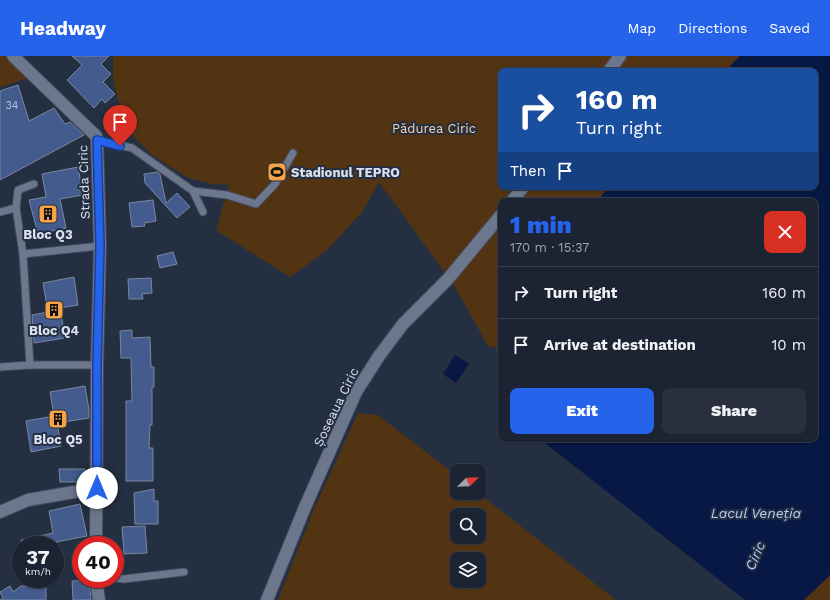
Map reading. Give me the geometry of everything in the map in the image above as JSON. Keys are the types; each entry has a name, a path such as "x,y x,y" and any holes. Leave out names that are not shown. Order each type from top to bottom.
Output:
{"street":[{"name":"Strada Ciric","path":"13,56 96,136 97,140 100,246 97,364 96,536"},
{"path":"611,68 620,56"},
{"path":"514,198 521,190"},
{"name":"Șoseaua Ciric","path":"267,600 305,507 356,392 379,356 403,324 448,279 498,219"},
{"path":"0,512 28,500 97,488"},
{"path":"97,588 99,600"}],"lane":[{"path":"97,140 132,148 193,191 203,212"},
{"path":"193,191 227,194 256,204 275,184 293,153"},
{"path":"30,365 23,254 16,208 18,190 34,184"},
{"path":"0,212 16,208"},
{"path":"23,254 100,246"},
{"path":"0,367 97,364"},
{"path":"124,579 184,572"}],"green space":[{"path":"0,56 9,56 32,77 0,87"},
{"name":"Pădurea Ciric","path":"113,56 740,56 728,68 498,68 498,190 607,190 598,198 498,198 498,349 488,346 454,285 379,182 363,211 326,251 290,277 216,230 229,185 213,184 189,178 151,154 134,137 118,100 113,78"},
{"path":"358,413 378,415 450,471 450,500 486,499 616,600 278,600 314,509"},
{"path":"830,575 830,600 804,600"}],"water":[{"name":"Lacul Veneția","path":"740,56 830,56 830,575 804,600 745,600 544,442 818,442 818,198 602,198 602,195 607,190 818,190 818,68 728,68"},
{"path":"455,355 469,364 456,383 443,374"}],"building":[{"path":"72,56 109,56 101,64 111,74 103,82 115,94 105,103 102,99 94,108 67,80 82,65"},
{"path":"18,85 29,121 54,108 65,124 70,122 84,135 0,180 0,91"},
{"name":"Bloc Q3","path":"78,167 83,195 60,199 66,228 38,234 29,200 46,197 42,174"},
{"path":"157,172 160,174 166,203 177,193 190,207 177,218 145,183 144,174"},
{"path":"153,200 156,221 144,223 145,226 132,227 129,203"},
{"path":"173,252 177,264 160,268 157,256"},
{"name":"Bloc Q4","path":"74,277 78,305 60,308 65,338 34,343 32,315 48,312 43,283"},
{"path":"151,278 152,293 142,294 143,299 129,299 128,279"},
{"path":"132,330 132,338 150,337 151,367 154,367 154,387 152,387 152,425 150,425 149,448 153,448 153,481 126,481 126,401 132,401 131,358 121,358 120,331"},
{"name":"Bloc Q5","path":"85,386 89,418 57,423 61,446 31,452 26,421 54,416 50,392"},
{"path":"59,469 85,469 85,482 60,482"},
{"path":"154,489 154,501 158,501 158,524 135,524 134,493"},
{"path":"80,504 87,536 72,536 72,539 64,540 64,536 39,536 53,533 49,511"},
{"path":"145,526 147,553 124,554 124,536 123,536 122,527"},
{"path":"10,586 13,592 18,588 46,588 46,600 0,600 3,598 0,592"},
{"path":"72,588 90,588 91,600 73,600"}],"place":[{"name":"Stadionul TEPRO","path":"277,172"},
{"name":"Bloc Q3","path":"48,214"},
{"name":"Bloc Q4","path":"54,310"},
{"name":"Bloc Q5","path":"58,419"}],"route":[{"path":"97,488 97,364 100,246 97,140 120,146"}],"water label":[{"name":"Ciric","path":"755,556"}]}
